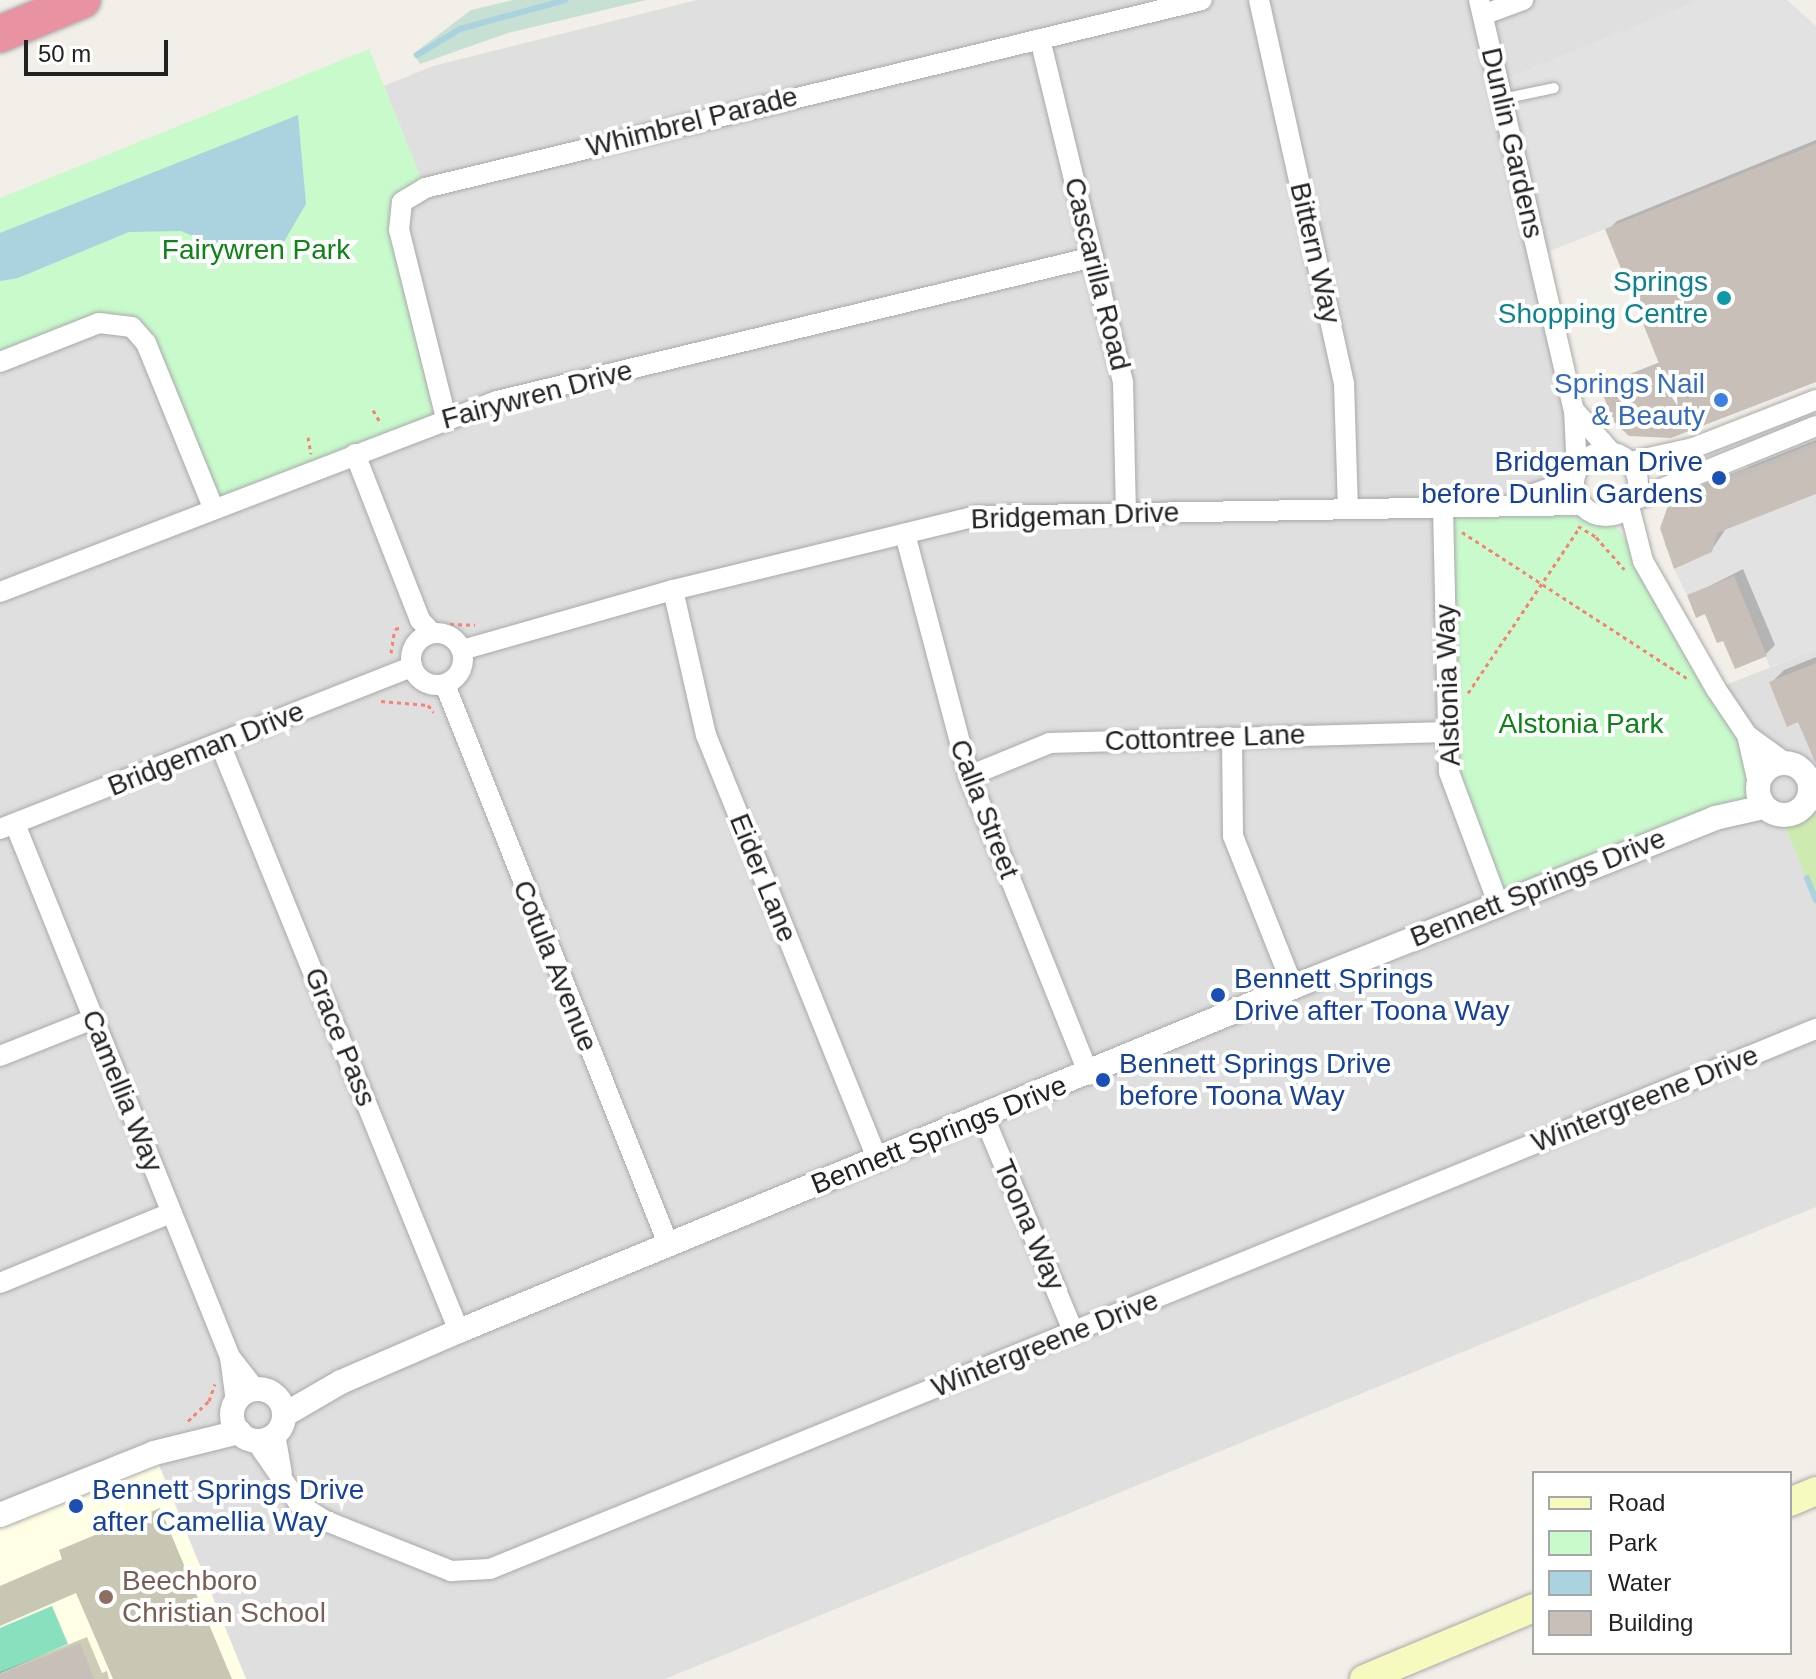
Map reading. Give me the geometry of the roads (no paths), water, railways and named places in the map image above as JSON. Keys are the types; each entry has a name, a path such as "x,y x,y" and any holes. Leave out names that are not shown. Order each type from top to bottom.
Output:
{"highway":[{"path":"0,34 82,0"}],"main road":[{"path":"1792,1501 1816,1491"},
{"path":"1364,1679 1532,1609"}],"street":[{"name":"Whimbrel Parade","path":"446,418 399,230 402,202 463,177 1202,0"},
{"name":"Bittern Way","path":"1259,0 1344,383 1348,509"},
{"name":"Dunlin Gardens","path":"1523,0 1481,8 1574,410 1576,475"},
{"name":"Cascarilla Road","path":"1040,39 1123,382 1126,512"},
{"name":"Fairywren Drive","path":"0,592 446,418 512,397 1093,257"},
{"path":"0,362 99,323 132,327 146,343 213,507"},
{"path":"1630,462 1693,448 1816,400"},
{"name":"Dunlin Gardens","path":"1574,410 1611,452"},
{"path":"1643,561 1631,503 1638,480 1630,462 1611,452 1590,456 1576,475 1579,519 1607,516 1631,503 1816,426"},
{"path":"355,454 420,620 437,626 462,650 459,675 445,685 428,685 412,667 414,646 437,626"},
{"name":"Bridgeman Drive","path":"1512,503 1576,475"},
{"name":"Bridgeman Drive","path":"462,650 673,590 976,516 1512,503 1579,519"},
{"name":"Alstonia Way","path":"1443,507 1449,772 1498,903"},
{"path":"1607,516 1643,561 1747,735 1760,794 1780,815 1797,812 1805,775"},
{"name":"Calla Street","path":"905,534 969,776 1089,1075"},
{"name":"Eider Lane","path":"673,590 706,735 877,1158"},
{"name":"Bridgeman Drive","path":"7,827 412,667"},
{"name":"Cotula Avenue","path":"445,685 669,1246"},
{"name":"Cottontree Lane","path":"969,776 1050,743 1447,728"},
{"path":"1747,735 1805,775"},
{"path":"1232,738 1233,836 1293,987"},
{"name":"Grace Pass","path":"220,744 459,1331"},
{"path":"1760,794 1767,768 1805,775"},
{"name":"Bennett Springs Drive","path":"0,1515 154,1453 181,1448 256,1414 341,1382 877,1158 1089,1075 1293,987 1715,818 1760,794"},
{"name":"Camellia Way","path":"7,827 93,1019 256,1414"},
{"path":"0,1056 93,1019"},
{"name":"Wintergreene Drive","path":"256,1414 284,1480 300,1505 351,1533 451,1571 490,1569 1816,1029"},
{"name":"Toona Way","path":"984,1117 1074,1333"},
{"path":"0,1283 171,1213"}],"lane":[{"path":"1502,99 1554,88"}],"water":[{"path":"298,115 306,204 282,245 258,255 236,254 181,231 129,232 18,278 0,281 0,233"}],"waterway":[{"path":"417,55 460,29 565,0"},
{"path":"1807,878 1816,900"}],"place":[{"name":"Springs Shopping Centre","path":"1724,298"},
{"name":"Springs Nail & Beauty","path":"1721,400"},
{"name":"Bridgeman Drive before Dunlin Gardens","path":"1719,478"},
{"name":"Bennett Springs Drive after Toona Way","path":"1218,995"},
{"name":"Bennett Springs Drive before Toona Way","path":"1103,1080"},
{"name":"Bennett Springs Drive after Camellia Way","path":"76,1506"},
{"name":"Beechboro Christian School","path":"106,1597"}],"park label":[{"name":"Fairywren Park","path":"256,250"},
{"name":"Alstonia Park","path":"1581,724"}]}
